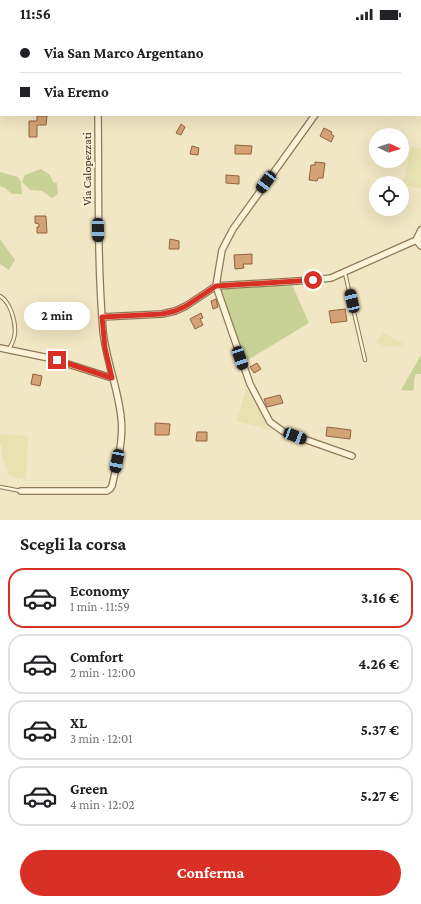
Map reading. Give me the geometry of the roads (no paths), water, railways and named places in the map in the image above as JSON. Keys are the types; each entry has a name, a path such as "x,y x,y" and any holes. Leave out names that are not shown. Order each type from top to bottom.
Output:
{"street":[{"name":"Via Calopezzati","path":"21,491 107,490 112,488 120,449 122,426 120,411 105,348 102,317 98,240 98,116"},
{"path":"314,116 233,229 222,250 216,286 250,384 270,422 282,431 352,456"},
{"path":"421,230 418,239 421,246"},
{"path":"102,317 162,314 175,311 186,306 216,286 331,278 418,239"},
{"path":"0,348 65,362 112,378"}],"lane":[{"path":"345,272 365,360"},
{"path":"0,296 6,300 13,316 15,331 9,350"},
{"path":"0,487 21,491"}]}
